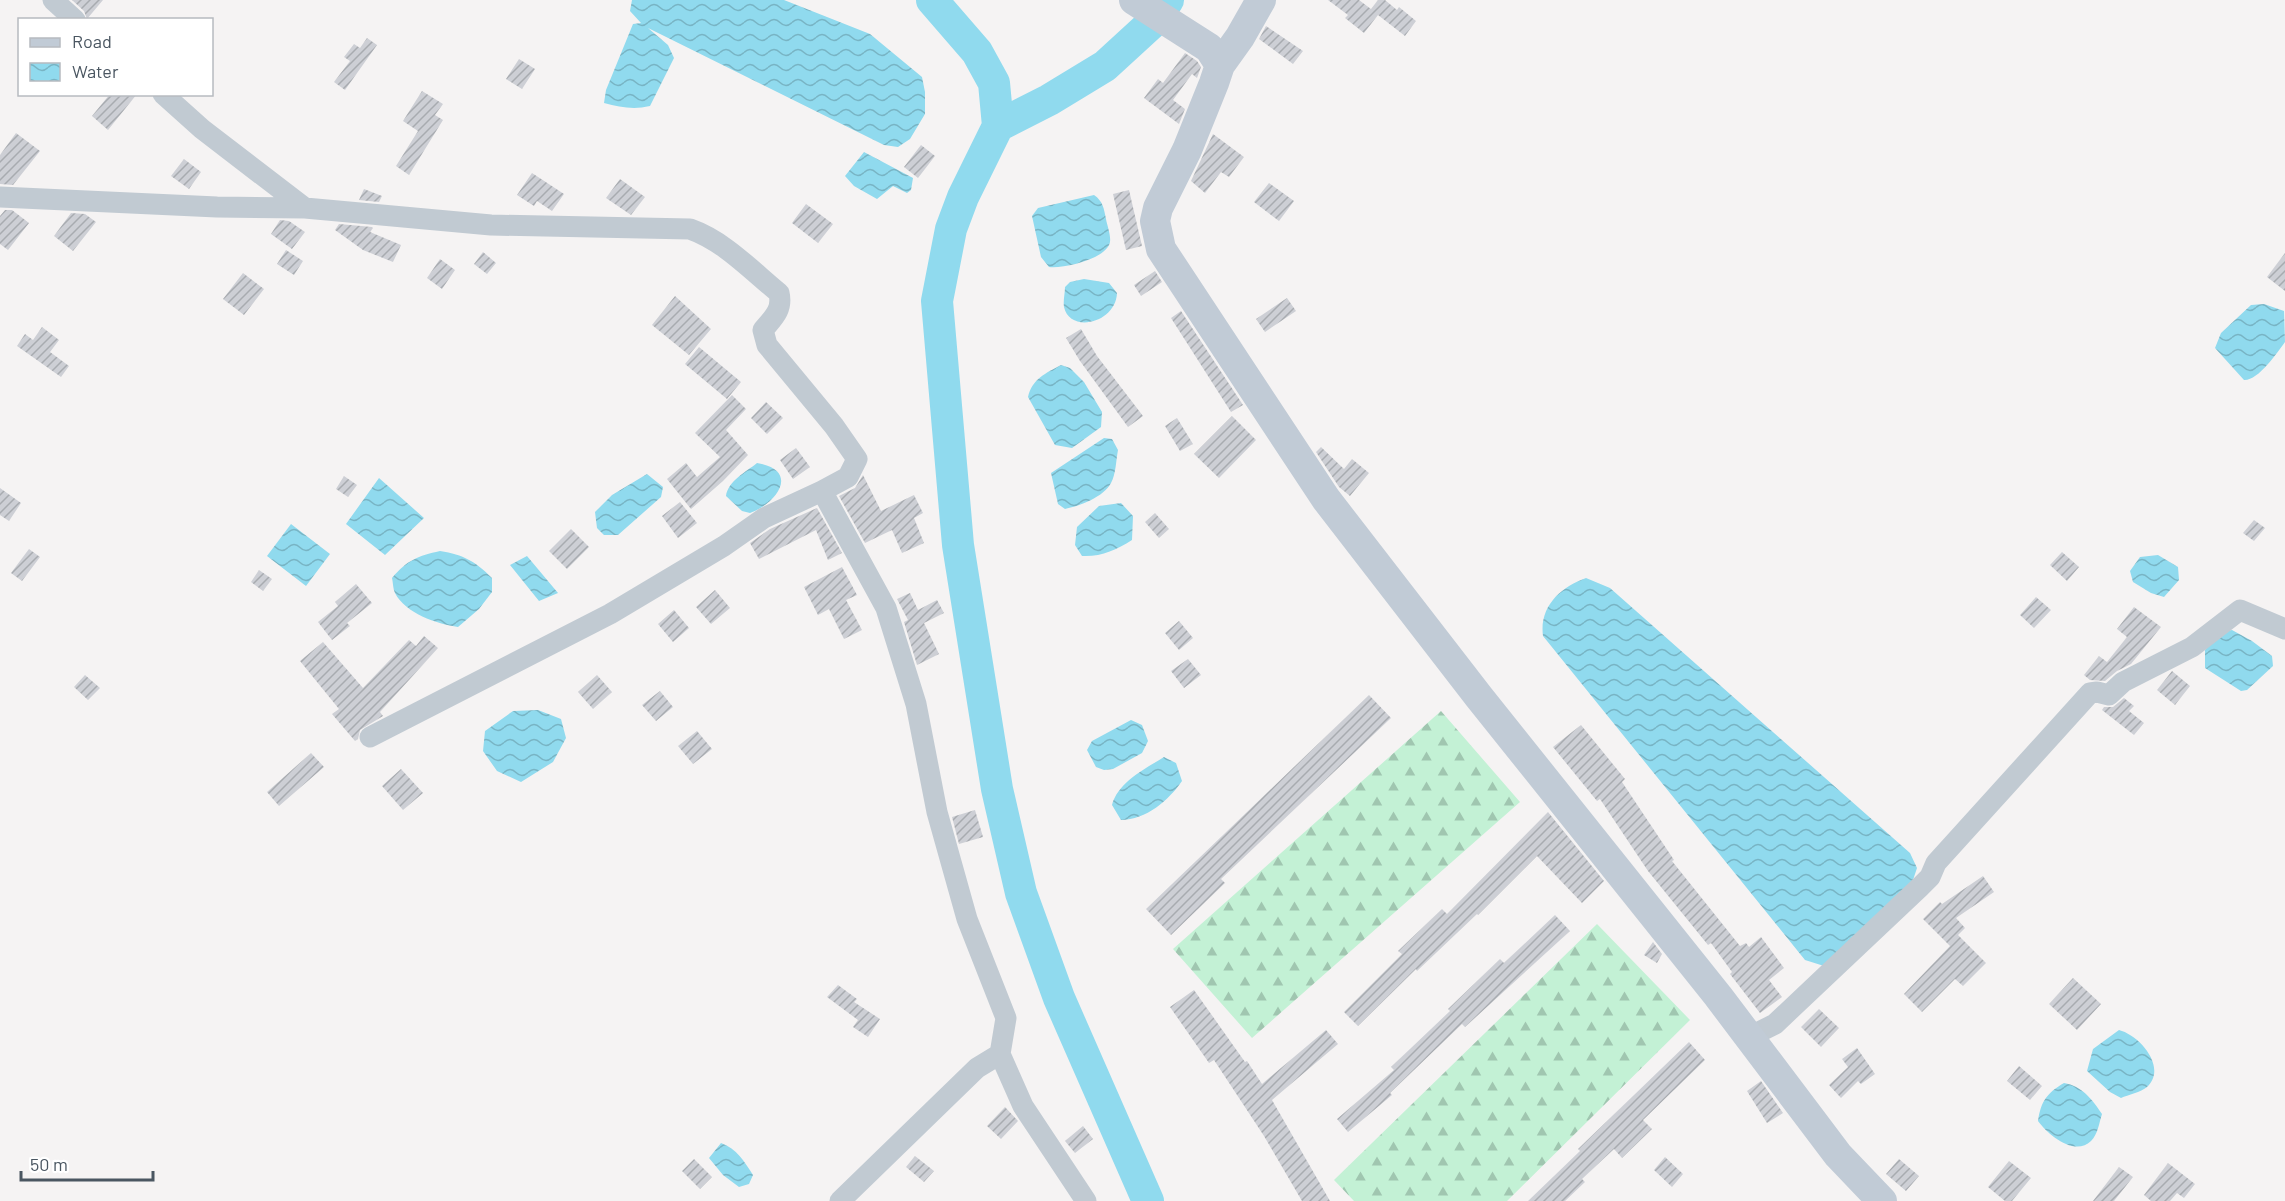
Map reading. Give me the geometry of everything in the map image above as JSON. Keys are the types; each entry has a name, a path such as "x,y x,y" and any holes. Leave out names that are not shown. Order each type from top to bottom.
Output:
{"street":[{"path":"53,0 73,18"},
{"path":"1134,0 1196,38 1209,48 1220,65"},
{"path":"1262,0 1220,65 1191,140 1158,208 1155,221 1161,249 1326,499 1749,1037 1838,1155 1882,1201"},
{"path":"165,96 202,129 305,208"},
{"path":"0,197 217,207 305,208 491,225 690,229 702,233 723,246 779,293 781,303 778,312 763,330 767,345 834,426 857,459 848,477 764,518 724,546 610,614 370,737"},
{"path":"822,491 886,608 916,704 937,812 967,919 1006,1018 999,1054 1023,1106 1086,1201"},
{"path":"1749,1037 1775,1024 1920,887 1930,876 1936,863 2090,693 2109,695 2123,682 2192,647 2240,610 2285,629"},
{"path":"840,1201 977,1068 999,1054"}],"green space":[{"path":"1441,711 1520,802 1252,1038 1173,949"},
{"path":"1597,924 1690,1020 1507,1201 1354,1201 1334,1180"}],"water":[{"path":"632,0 784,0 870,34 922,77 925,114 910,139 898,147 884,145 648,28 668,45 674,58 650,106 632,108 604,103 606,90 633,24 641,23 630,11"},
{"path":"864,152 913,178 911,190 907,193 893,186 877,199 854,186 845,176"},
{"path":"1094,195 1105,212 1110,239 1107,248 1084,262 1049,267 1041,257 1032,216 1038,208"},
{"path":"1084,279 1109,283 1117,293 1115,303 1109,312 1101,318 1083,322 1068,315 1064,302 1065,287 1070,282"},
{"path":"2264,304 2284,311 2285,342 2261,371 2244,380 2215,348 2221,333 2251,305"},
{"path":"1061,365 1070,368 1084,382 1102,412 1101,427 1072,448 1055,445 1028,397 1036,381"},
{"path":"1104,438 1112,439 1118,450 1111,483 1097,497 1065,509 1058,504 1051,473"},
{"path":"757,463 778,472 781,479 780,487 769,502 750,513 742,511 726,496 734,481"},
{"path":"647,474 663,487 661,497 618,535 604,535 597,528 595,512 612,495"},
{"path":"379,478 424,518 385,555 346,524"},
{"path":"1121,503 1133,516 1132,540 1108,552 1082,556 1075,545 1077,527 1099,506"},
{"path":"291,524 330,554 306,586 267,556"},
{"path":"440,551 469,560 492,578 492,592 479,609 458,627 431,620 414,612 400,600 394,590 392,578 403,567 419,557"},
{"path":"2158,555 2178,567 2179,580 2164,597 2151,593 2133,582 2130,571 2140,557"},
{"path":"527,556 558,593 539,601 510,565"},
{"path":"1586,578 1610,588 1910,853 1917,868 1912,883 1824,966 1805,960 1543,636 1543,625 1548,607 1560,592"},
{"path":"2232,630 2272,656 2273,666 2247,690 2241,691 2205,668 2205,650 2222,632"},
{"path":"538,710 561,719 566,738 553,762 521,782 497,771 483,751 485,731 513,711"},
{"path":"1131,720 1142,725 1148,741 1142,753 1113,769 1104,770 1096,767 1087,750 1092,741"},
{"path":"1164,757 1176,763 1182,781 1156,808 1139,817 1121,820 1112,805 1120,789 1141,771"},
{"path":"2119,1030 2135,1038 2142,1045 2153,1061 2154,1070 2153,1079 2147,1087 2121,1098 2110,1092 2087,1071 2093,1049"},
{"path":"2064,1083 2086,1094 2102,1114 2095,1135 2085,1145 2077,1147 2062,1142 2038,1121 2046,1098"},
{"path":"721,1143 736,1152 753,1175 749,1184 739,1187 723,1175 709,1158"}],"building":[{"path":"72,0 103,0 88,18"},
{"path":"1328,0 1359,0 1371,9 1378,0 1385,0 1397,10 1399,7 1416,21 1405,36 1378,15 1364,33 1345,18 1348,15"},
{"path":"1266,26 1303,51 1293,64 1259,39"},
{"path":"367,38 377,45 345,90 334,82 350,61 344,57 354,44 360,48"},
{"path":"1185,53 1197,61 1201,67 1197,78 1192,74 1173,100 1185,109 1179,124 1144,98 1158,79 1163,83"},
{"path":"519,59 535,69 522,89 506,79"},
{"path":"422,91 443,104 435,115 443,120 409,175 396,166 418,131 403,121"},
{"path":"108,96 135,96 108,130 92,116"},
{"path":"16,133 40,151 13,185 0,184 0,155"},
{"path":"1213,134 1244,157 1229,177 1221,172 1205,193 1191,181"},
{"path":"921,145 935,156 918,178 904,167"},
{"path":"184,159 201,172 189,189 171,176"},
{"path":"532,173 564,194 552,211 537,201 534,206 517,195"},
{"path":"620,179 645,197 631,215 606,198"},
{"path":"1269,183 1294,201 1279,221 1254,202"},
{"path":"364,189 382,196 379,202 359,200"},
{"path":"1129,190 1142,246 1126,250 1113,194"},
{"path":"806,204 833,224 818,243 792,223"},
{"path":"5,210 12,210 29,223 8,250 0,244 0,216"},
{"path":"71,213 85,214 96,222 73,251 54,236"},
{"path":"280,220 289,221 305,232 292,249 271,234"},
{"path":"339,224 372,227 370,232 401,245 393,262 363,250 335,230"},
{"path":"286,250 303,261 294,275 277,264"},
{"path":"483,252 496,263 487,274 474,264"},
{"path":"2285,253 2285,291 2267,277"},
{"path":"440,259 455,270 442,289 427,278"},
{"path":"1155,271 1162,282 1141,296 1134,285"},
{"path":"243,273 264,289 244,315 223,299"},
{"path":"675,296 711,329 689,355 652,325"},
{"path":"1287,298 1296,311 1265,332 1256,319"},
{"path":"1181,311 1243,405 1231,412 1171,318"},
{"path":"42,327 59,340 50,352 69,366 61,377 17,346 25,334 33,340"},
{"path":"1081,329 1097,356 1143,416 1128,427 1066,338"},
{"path":"699,347 741,382 727,399 685,364"},
{"path":"732,395 746,409 726,430 748,455 691,509 667,479 686,463 697,477 720,457 695,433"},
{"path":"766,402 783,418 767,434 751,418"},
{"path":"1232,416 1256,440 1219,478 1194,454"},
{"path":"1177,418 1193,444 1180,451 1165,426"},
{"path":"1321,447 1344,469 1352,459 1369,473 1350,496 1339,487 1316,452"},
{"path":"796,448 810,467 793,479 780,460"},
{"path":"863,475 881,511 914,495 923,513 914,518 924,543 902,553 892,530 865,543 839,496 855,488"},
{"path":"344,476 357,485 348,497 336,489"},
{"path":"0,488 21,503 9,521 0,515"},
{"path":"680,502 697,523 678,538 662,516"},
{"path":"817,508 842,553 828,560 816,530 759,559 750,543 770,529"},
{"path":"1155,513 1169,529 1159,538 1145,522"},
{"path":"2254,520 2265,528 2254,541 2243,533"},
{"path":"571,529 589,547 567,569 549,551"},
{"path":"29,549 40,557 22,581 11,573"},
{"path":"2062,552 2079,567 2067,581 2050,565"},
{"path":"842,567 857,595 846,600 862,630 844,639 829,609 818,615 804,587"},
{"path":"259,570 272,579 263,591 251,582"},
{"path":"356,584 372,603 347,623 350,626 332,640 318,622 338,606 335,602"},
{"path":"715,590 730,608 711,624 696,607"},
{"path":"910,593 918,610 937,600 944,613 924,623 939,654 917,665 904,622 908,620 897,599"},
{"path":"2036,597 2051,610 2034,628 2020,615"},
{"path":"2134,607 2161,627 2131,664 2117,671 2105,681 2090,680 2084,675 2099,656 2107,662 2127,637 2117,629"},
{"path":"674,610 689,628 673,642 658,624"},
{"path":"1179,621 1193,638 1179,650 1165,633"},
{"path":"424,636 438,648 380,712 383,716 360,730 358,739 355,741 332,714 339,709 300,661 323,642 363,688 409,640 416,646"},
{"path":"1188,659 1201,675 1184,688 1171,671"},
{"path":"2172,671 2190,686 2175,705 2157,690"},
{"path":"85,675 100,688 88,700 74,687"},
{"path":"597,675 612,692 593,709 578,692"},
{"path":"660,691 673,707 656,721 642,705"},
{"path":"1369,695 1391,718 1221,879 1225,883 1171,935 1146,909"},
{"path":"2124,698 2134,706 2129,711 2144,723 2134,735 2102,710 2104,707 2113,707"},
{"path":"1581,725 1625,779 1622,782 1674,860 1672,861 1740,946 1746,943 1749,947 1761,937 1784,968 1769,980 1782,997 1760,1013 1730,974 1732,972 1711,943 1708,945 1648,871 1600,799 1597,801 1553,747"},
{"path":"697,731 712,749 693,764 678,746"},
{"path":"311,753 324,767 279,806 267,792"},
{"path":"401,769 423,793 403,810 382,786"},
{"path":"975,810 983,837 959,844 952,817"},
{"path":"1548,812 1604,881 1582,903 1537,856 1478,915 1417,971 1416,969 1358,1026 1344,1012 1402,954 1398,951 1442,909 1447,914"},
{"path":"1983,876 1994,892 1956,918 1965,928 1958,935 1986,963 1963,986 1955,979 1922,1012 1904,994 1950,946 1923,919 1940,902 1942,904"},
{"path":"1555,915 1570,931 1465,1027 1462,1024 1390,1093 1392,1095 1348,1132 1337,1119 1394,1070 1391,1067 1500,959 1504,963"},
{"path":"1653,942 1662,954 1657,963 1644,955"},
{"path":"2073,978 2101,1004 2077,1030 2049,1004"},
{"path":"838,985 857,999 854,1002 880,1019 868,1037 853,1027 858,1020 827,997"},
{"path":"1194,990 1262,1084 1326,1030 1338,1044 1272,1100 1330,1201 1302,1201 1264,1136 1214,1060 1209,1063 1170,1007"},
{"path":"1819,1009 1839,1028 1821,1047 1801,1027"},
{"path":"1689,1042 1705,1060 1643,1120 1652,1129 1622,1158 1614,1149 1582,1179 1585,1182 1565,1201 1528,1201 1580,1151 1578,1149"},
{"path":"1857,1048 1875,1074 1861,1084 1858,1081 1841,1098 1829,1085 1848,1067 1842,1059"},
{"path":"2019,1066 2042,1086 2030,1100 2007,1081"},
{"path":"1761,1081 1783,1113 1767,1123 1747,1091"},
{"path":"1005,1107 1018,1121 1001,1139 987,1126"},
{"path":"1083,1126 1093,1139 1075,1153 1065,1141"},
{"path":"915,1156 934,1171 924,1182 906,1167"},
{"path":"1665,1157 1683,1174 1672,1187 1654,1170"},
{"path":"694,1159 712,1177 700,1189 682,1171"},
{"path":"1899,1159 1919,1176 1906,1191 1886,1174"},
{"path":"2009,1161 2031,1178 2012,1201 2005,1201 1988,1187"},
{"path":"2168,1163 2195,1184 2184,1198 2177,1193 2170,1201 2151,1201 2144,1195"},
{"path":"2119,1167 2133,1177 2114,1201 2093,1201"}],"waterway":[{"path":"932,0 977,52 994,83 998,126"},
{"path":"1148,1201 1059,998 1021,893 997,789 958,545 937,301 951,229 963,197 998,126 1049,100 1105,66 1153,22 1168,0"}]}
